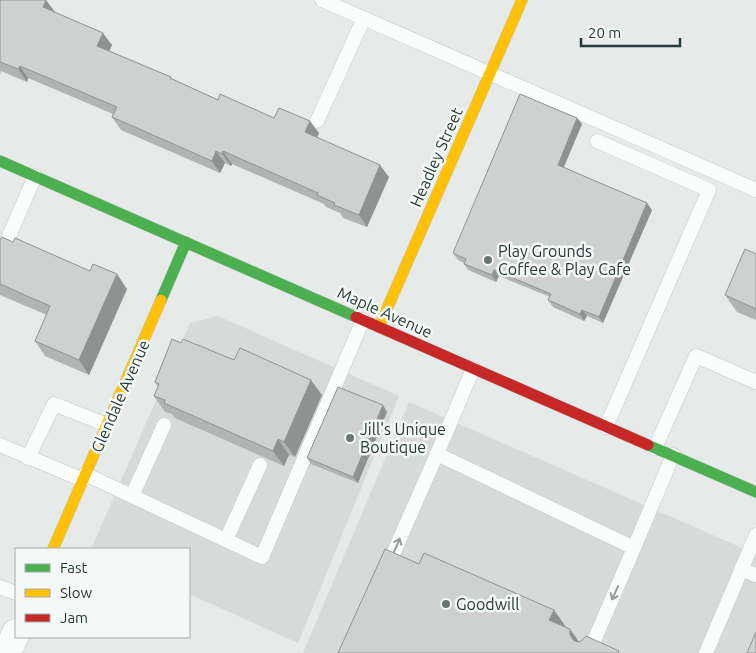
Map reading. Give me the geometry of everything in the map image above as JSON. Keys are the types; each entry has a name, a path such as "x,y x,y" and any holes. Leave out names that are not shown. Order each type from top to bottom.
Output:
{"main road":[{"name":"Headley Street","path":"379,327 522,0"},
{"name":"Maple Avenue","path":"0,162 756,492"},
{"name":"Glendale Avenue","path":"53,548 186,242"}],"street":[{"path":"8,653 15,636"}],"lane":[{"path":"322,0 756,190"},
{"path":"317,122 364,18"},
{"path":"597,141 709,190 606,428"},
{"path":"0,257 35,176"},
{"path":"0,445 28,458 132,496 262,557 363,320"},
{"path":"654,448 696,356 756,382"},
{"path":"381,581 474,369"},
{"path":"28,458 54,404 107,425"},
{"path":"132,496 164,425"},
{"path":"437,454 634,548"},
{"path":"590,650 673,456"},
{"path":"226,540 260,465"},
{"path":"706,653 756,535"},
{"path":"741,569 756,575"},
{"path":"0,587 15,593"}],"shaded area":[{"path":"218,316 399,396 298,643 190,594 190,548 91,548 190,323"},
{"path":"409,402 756,554 756,653 303,653"}],"building":[{"path":"0,0 46,0 43,7 103,33 97,46 171,77 218,100 220,94 274,118 279,108 310,121 305,132 380,165 359,215 334,205 335,203 317,195 318,193 223,151 222,154 216,151 212,161 112,117 117,107 20,66 18,69 0,62"},
{"path":"520,94 577,118 558,165 647,203 599,317 582,310 580,314 548,300 551,294 494,270 492,275 464,264 466,259 453,253"},
{"path":"2,237 13,242 15,238 90,271 93,264 117,274 79,360 35,341 50,306 0,284 0,240"},
{"path":"745,249 756,254 756,309 725,295"},
{"path":"172,339 181,343 183,339 234,360 240,348 311,380 284,442 278,439 273,451 164,403 165,400 154,396 159,384 155,382"},
{"name":"Jill's Unique Boutique","path":"338,387 383,405 353,477 307,458"},
{"name":"Goodwill","path":"385,549 419,564 424,553 554,610 549,620 570,629 570,635 574,641 580,642 586,636 619,651 618,653 338,653"},
{"path":"756,632 756,653 747,653"}],"traffic: fast":[{"path":"0,161 356,317"},
{"path":"161,300 186,242"},
{"path":"648,445 756,492"}],"traffic: slow":[{"path":"379,327 522,0"},
{"path":"53,548 161,300"}],"traffic: jam":[{"path":"356,317 648,445"}],"place":[{"name":"Play Grounds Coffee & Play Cafe","path":"488,260"},
{"name":"Jill's Unique Boutique","path":"350,438"},
{"name":"Goodwill","path":"446,604"}]}
